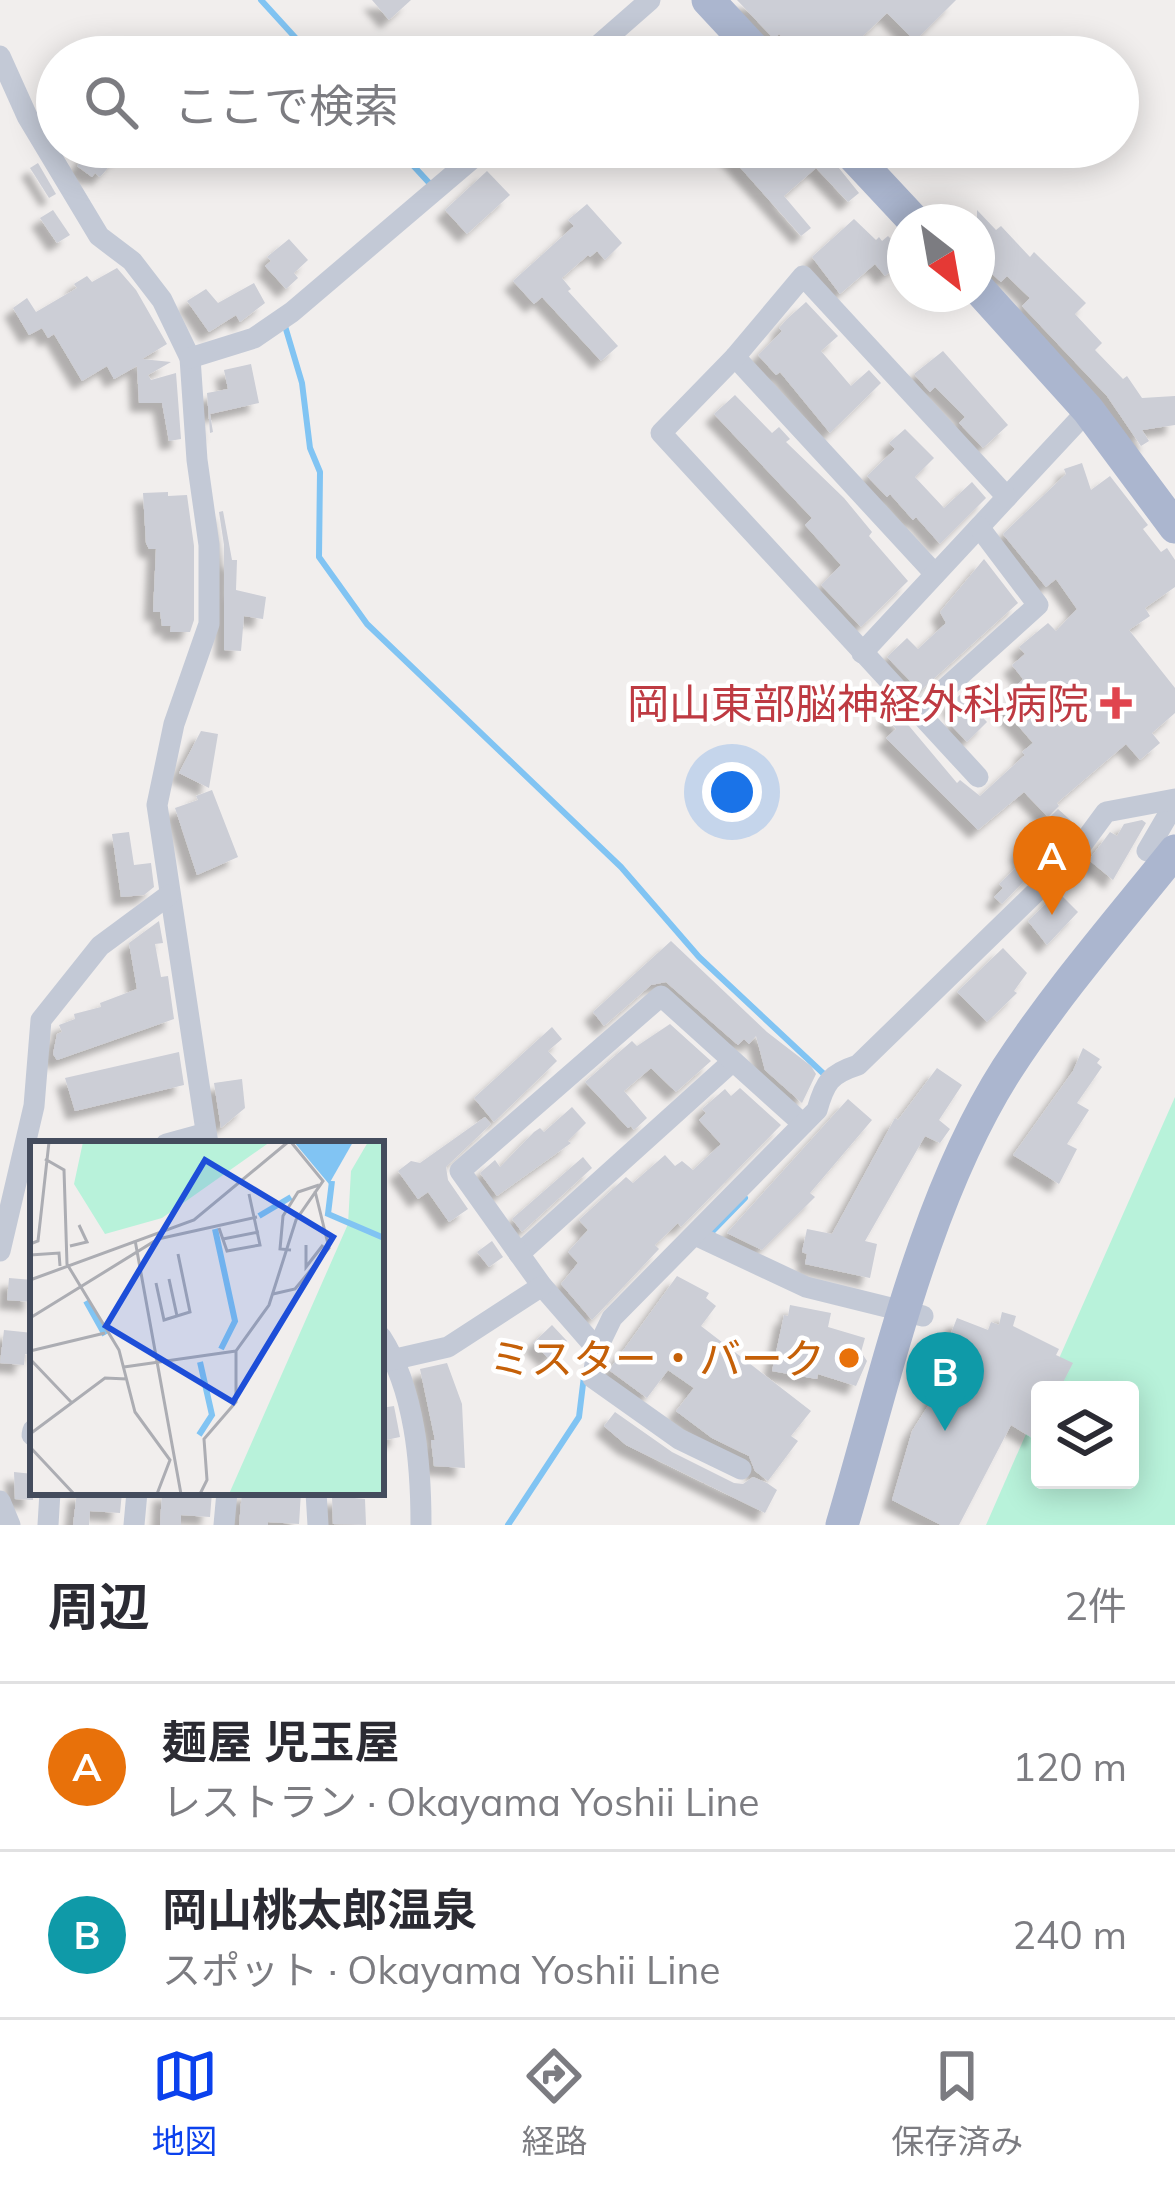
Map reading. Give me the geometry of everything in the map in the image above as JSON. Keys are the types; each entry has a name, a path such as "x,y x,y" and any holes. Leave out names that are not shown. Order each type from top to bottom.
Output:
{"main road":[{"path":"708,0 741,36"},
{"path":"865,168 898,204"},
{"path":"995,307 1088,410 1175,527"},
{"path":"862,1525 958,1161 1006,1071 1161,851"},
{"path":"842,1525 914,1315 976,1164 1022,1081 1085,994 1175,884"}],"street":[{"path":"609,36 650,0"},
{"path":"0,56 36,131"},
{"path":"58,168 99,236 132,261 162,300 190,358 209,545 208,624 174,724 157,805 207,1138"},
{"path":"190,358 254,338 292,312 461,168"},
{"path":"978,777 661,433 735,357 803,276 1007,497"},
{"path":"735,357 935,574"},
{"path":"862,653 1088,410"},
{"path":"918,712 1039,605 979,527"},
{"path":"741,1469 679,1439 592,1378 597,1349 612,1318 817,1110 825,1083 834,1072 858,1065 1075,854 1106,812 1175,801 1161,851"},
{"path":"0,1251 34,1106 41,1020 100,946 169,896"},
{"path":"597,1349 542,1286 460,1171 661,996 802,1124"},
{"path":"519,1254 733,1061"},
{"path":"695,1235 806,1287 914,1315"},
{"path":"421,1525 421,1466 389,1362 448,1347 542,1286"},
{"path":"48,1525 50,1495"},
{"path":"134,1525 137,1495"},
{"path":"224,1525 227,1495"},
{"path":"316,1495 318,1525"},
{"path":"0,1501 10,1525"}],"green space":[{"path":"1175,1097 1175,1525 986,1525 1031,1422 1031,1489 1139,1489 1139,1381 1049,1381"}],"building":[{"path":"372,0 411,0 389,20"},
{"path":"737,0 956,0 920,36 910,36 887,13 863,36 771,36"},
{"path":"36,164 41,168 56,194 49,198 30,168"},
{"path":"80,168 108,168 100,177 95,173 92,177"},
{"path":"741,168 816,168 784,196 811,228 801,236"},
{"path":"816,168 839,168 859,193 848,202"},
{"path":"487,171 510,195 467,234 445,210"},
{"path":"587,204 622,243 605,260 597,251 588,255 562,278 568,291 618,346 601,361 542,297 534,304 513,281 574,226 568,220"},
{"path":"53,210 70,235 57,243 40,218"},
{"path":"854,219 876,240 887,237 887,274 875,264 840,294 812,257"},
{"path":"1001,226 1086,303 1075,314 1102,343 1095,350 1123,379 1127,376 1142,398 1175,396 1175,425 1142,430 1149,441 1141,446 1107,396 1022,306 1030,298 1007,276 1001,282 995,276 995,229"},
{"path":"289,239 308,260 286,289 265,266 271,261 267,257"},
{"path":"117,268 136,290 167,344 142,359 171,362 148,375 151,380 176,373 181,439 169,441 162,403 139,403 137,366 114,379 107,366 82,381 54,334 48,338 42,328 29,335 13,308 27,298 36,312 77,288 74,284 87,276 92,282"},
{"path":"254,283 265,303 240,322 236,315 209,332 187,301 206,289 218,303"},
{"path":"806,302 838,336 821,351 851,386 869,370 881,383 830,433 780,372 776,375 758,355"},
{"path":"943,351 1008,425 983,448 959,423 965,417 914,374"},
{"path":"251,364 259,403 210,414 210,433 207,393 228,389 224,370"},
{"path":"735,395 772,433 779,427 790,439 786,442 844,498 908,581 861,627 821,585 841,565 805,525 812,518 714,414"},
{"path":"905,429 934,458 915,477 944,508 972,482 986,498 940,544 867,476 895,449 889,443"},
{"path":"1082,463 1091,490 1110,476 1148,525 1143,529 1161,552 1167,548 1175,560 1175,587 1145,608 1150,616 1129,630 1175,688 1175,713 1152,733 1160,743 1140,760 1126,744 1057,803 1048,817 1024,792 978,830 886,738 896,729 885,717 894,708 957,783 960,780 980,796 1025,755 1022,752 1033,743 1002,707 1020,693 1015,687 1023,679 1012,665 1025,654 1019,647 1048,623 1056,631 1077,609 1056,579 1046,587 1003,534 1066,474 1064,469"},
{"path":"168,492 168,496 187,495 194,546 190,632 170,632 171,626 162,626 160,612 153,612 156,549 149,549 146,543 143,493"},
{"path":"223,511 232,560 237,560 236,590 266,597 263,619 244,616 241,651 224,650 224,545 219,512"},
{"path":"984,559 1018,603 920,691 887,657 907,638 918,649 946,623 940,612"},
{"path":"961,694 987,722 967,742 950,724 960,715 950,704"},
{"path":"201,731 218,734 209,788 179,773"},
{"path":"212,790 238,857 197,875 175,808"},
{"path":"1058,809 1077,826 1002,904 994,897 1003,888 999,884 1025,859 1019,852 1022,844"},
{"path":"1146,823 1113,880 1089,860 1110,832 1117,836 1124,824"},
{"path":"129,832 134,865 151,863 154,887 144,895 121,897 112,834"},
{"path":"1058,892 1078,912 1047,945 1028,921"},
{"path":"159,921 163,943 155,944 161,977 168,976 174,1019 57,1060 53,1054 57,1034 62,1032 59,1025 75,1019 74,1014 137,989 129,943"},
{"path":"671,941 767,1032 811,1066 816,1074 802,1103 765,1070 756,1036 749,1044 744,1039 738,1045 666,982 651,985 604,1026 593,1012"},
{"path":"1003,948 1027,973 1017,993 987,1022 957,992"},
{"path":"670,1024 711,1061 676,1092 651,1068 624,1091 647,1118 634,1130 628,1128 585,1082 632,1041 637,1046"},
{"path":"552,1027 562,1039 548,1051 557,1061 494,1122 474,1098"},
{"path":"1083,1048 1100,1059 1097,1063 1102,1067 1077,1103 1089,1110 1067,1144 1077,1149 1059,1184 1013,1155 1073,1071"},
{"path":"179,1052 184,1085 75,1111 65,1078"},
{"path":"937,1068 962,1085 939,1120 950,1129 940,1143 925,1136 865,1241 877,1244 870,1278 805,1264 807,1254 802,1252 807,1229 832,1234 895,1118"},
{"path":"242,1079 245,1108 221,1128 214,1083"},
{"path":"740,1088 781,1125 681,1227 678,1223 655,1245 659,1249 592,1320 561,1284 578,1263 568,1252 588,1230 579,1220 626,1177 633,1183 665,1155 675,1166 682,1161 693,1170 721,1144 699,1120 706,1113 702,1109 725,1089 731,1096"},
{"path":"848,1099 872,1120 810,1193 815,1197 762,1250 727,1233"},
{"path":"572,1107 586,1123 568,1141 571,1143 497,1196 480,1173 495,1160 500,1167 534,1132 540,1128 544,1132"},
{"path":"485,1117 491,1124 446,1167 448,1180 468,1209 449,1222 428,1192 418,1199 398,1171 411,1161 420,1163"},
{"path":"583,1157 592,1168 522,1232 512,1219"},
{"path":"492,1241 503,1257 489,1267 477,1252"},
{"path":"677,1276 709,1293 706,1298 716,1306 701,1326 811,1411 791,1436 798,1441 768,1481 755,1471 749,1456 712,1438 676,1411 694,1388 668,1370 647,1398 609,1370"},
{"path":"9,1278 30,1280 30,1302 7,1300"},
{"path":"790,1305 831,1313 828,1327 865,1338 861,1352 867,1361 856,1386 818,1374 817,1379 772,1371"},
{"path":"1002,1312 1016,1316 1013,1326 1059,1349 1056,1355 1073,1363 1064,1381 1031,1381 1031,1437 1011,1425 959,1525 941,1525 892,1500 912,1431 942,1384 932,1381 957,1318 988,1330 991,1322 999,1325"},
{"path":"552,1325 567,1341 549,1359 533,1343"},
{"path":"4,1330 30,1333 30,1355 25,1354 24,1365 0,1363"},
{"path":"447,1363 462,1404 465,1468 434,1466 431,1440 435,1440 420,1369"},
{"path":"394,1406 400,1437 384,1440 384,1408"},
{"path":"615,1412 672,1452 734,1483 743,1484 753,1477 767,1483 777,1490 765,1513 626,1445 604,1426"},
{"path":"14,1472 30,1474 33,1500 15,1499"},
{"path":"77,1495 122,1495 120,1513 90,1511 89,1525 73,1525"},
{"path":"162,1495 212,1495 210,1517 181,1515 181,1525 160,1525"},
{"path":"242,1495 301,1495 299,1524 239,1525"},
{"path":"332,1496 365,1499 366,1525 333,1524"}],"waterway":[{"path":"261,0 294,36"},
{"path":"415,168 432,186"},
{"path":"285,326 302,383 310,448 320,472 319,557 367,624 621,867 699,957 826,1076"},
{"path":"708,1236 745,1198"},
{"path":"508,1525 579,1417 584,1376"}],"place":[{"name":"岡山東部脳神経外科病院","path":"1116,703"},
{"name":"麺屋 児玉屋","path":"1052,915"},
{"name":"ミスター・バーク","path":"849,1358"},
{"name":"岡山桃太郎温泉","path":"945,1431"}]}
